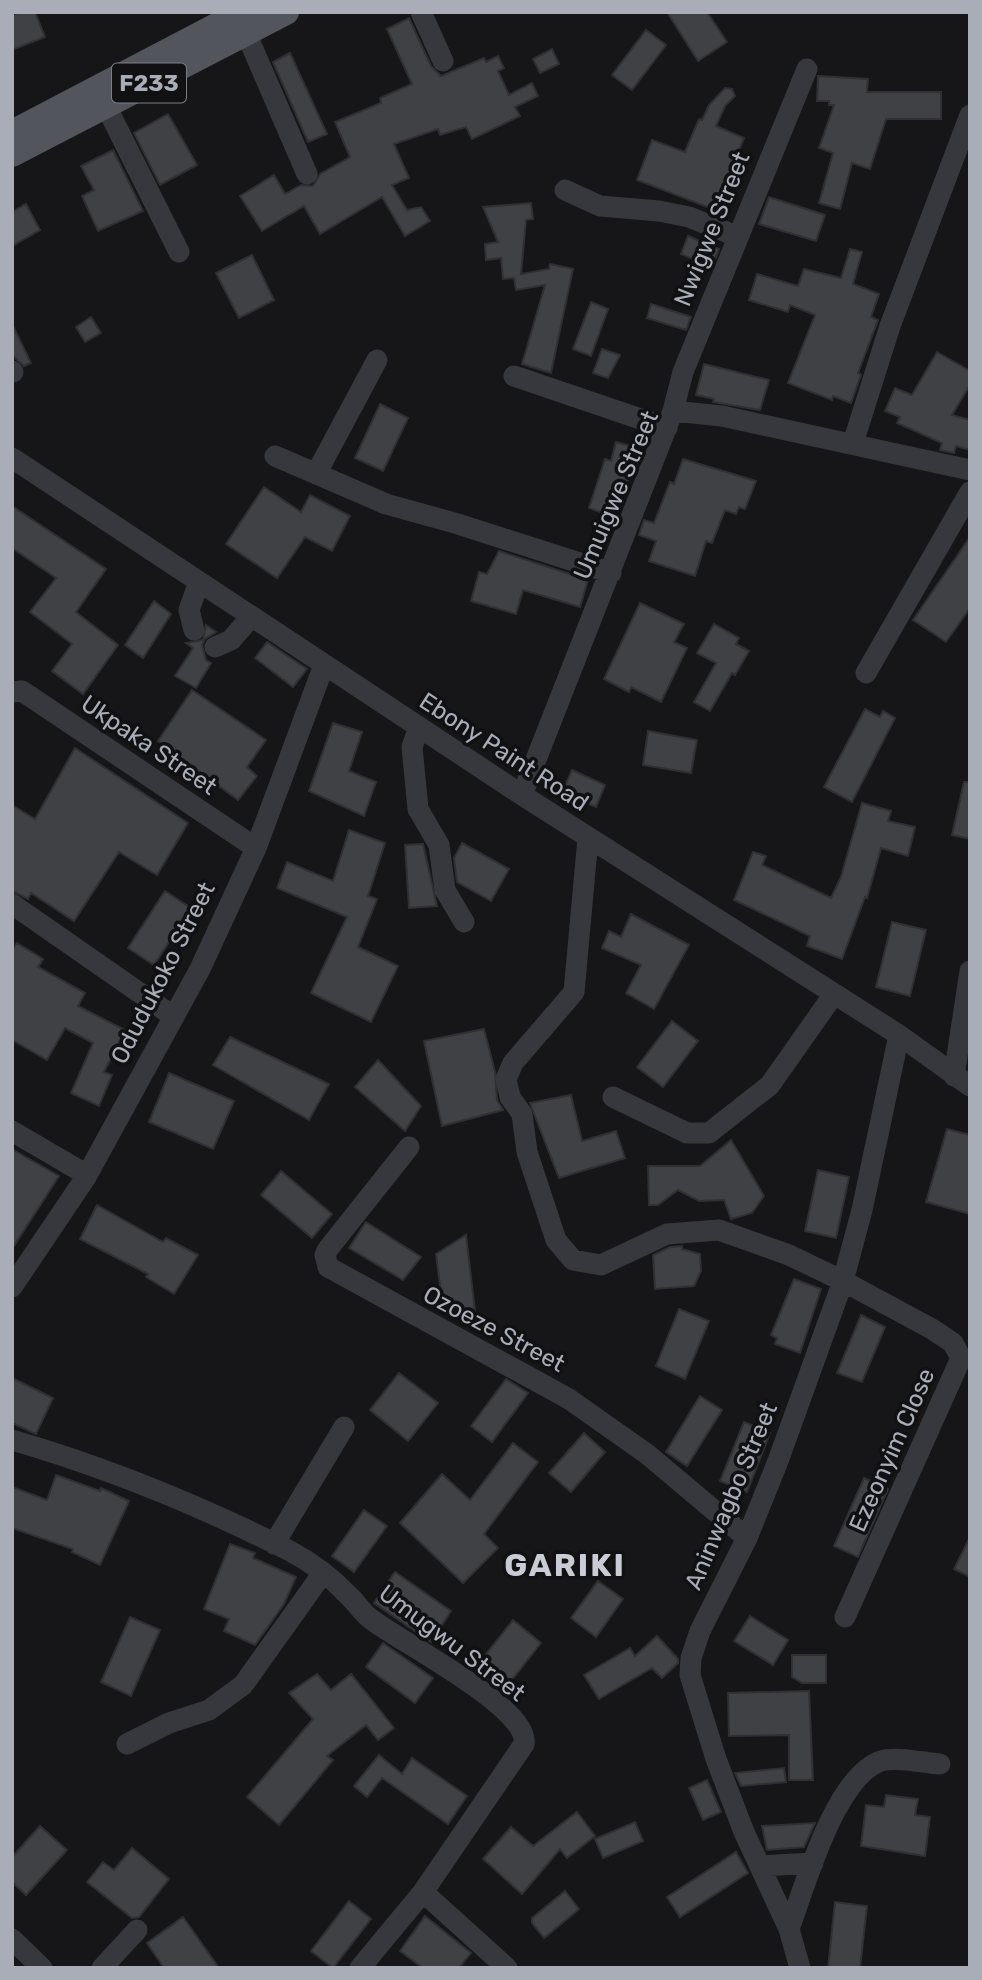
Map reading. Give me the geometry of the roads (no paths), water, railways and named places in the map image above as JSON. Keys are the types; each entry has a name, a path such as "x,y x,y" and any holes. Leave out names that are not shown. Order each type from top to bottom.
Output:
{"main road":[{"name":"F233","path":"12,133 244,22 286,12"},
{"name":"F233","path":"12,154 106,106 244,22"}],"street":[{"path":"421,12 443,61"},
{"path":"244,22 307,174"},
{"name":"Nwigwe Street","path":"670,420 683,372 736,236 807,69"},
{"path":"106,106 179,252"},
{"path":"853,443 895,313 970,115"},
{"path":"565,190 600,206 659,211 689,217 736,236"},
{"path":"316,474 377,360"},
{"path":"514,376 670,420"},
{"name":"Umuigwe Street","path":"522,795 670,420 722,416 970,470"},
{"path":"275,456 386,504 611,573"},
{"name":"Ebony Paint Road","path":"12,458 588,838 899,1035 962,1081"},
{"path":"866,673 970,492"},
{"path":"194,631 189,610 199,582"},
{"path":"215,647 231,640 251,617"},
{"name":"Odudukoko Street","path":"12,1287 87,1175 200,969 256,848 324,665"},
{"name":"Ukpaka Street","path":"12,692 22,691 256,848"},
{"path":"419,727 412,747 418,809 439,845 445,890 464,922"},
{"path":"588,838 574,992 513,1063 506,1079 510,1097 522,1114 527,1152 556,1240 573,1260 601,1265 667,1234 719,1230 789,1255 843,1281"},
{"path":"12,904 173,1016"},
{"path":"962,1081 970,971"},
{"path":"613,1097 687,1133 709,1133 769,1086 834,994"},
{"name":"Aninwagbo Street","path":"800,1968 789,1929 716,1759 690,1675 691,1658 700,1631 747,1538 843,1281 859,1223 899,1035"},
{"path":"12,1131 87,1175"},
{"name":"Ozoeze Street","path":"409,1147 328,1249 325,1255 328,1267 418,1319 504,1361 579,1405 648,1454 747,1538"},
{"name":"Ezeonyim Close","path":"843,1281 932,1329 953,1343 961,1358 845,1617"},
{"path":"274,1544 344,1427"},
{"name":"Umugwu Street","path":"12,1440 145,1487 274,1544 323,1573 371,1619 494,1700 522,1731 524,1744 423,1892 360,1968"},
{"path":"127,1744 169,1723 209,1710 243,1685 323,1573"},
{"path":"789,1929 813,1863 846,1793 867,1769 883,1760 940,1764"},
{"path":"760,1866 813,1863"},
{"path":"423,1892 507,1968"},
{"path":"102,1968 137,1930"},
{"path":"12,1939 42,1968"}],"district":[{"name":"GARIKI","path":"565,1565"}]}
